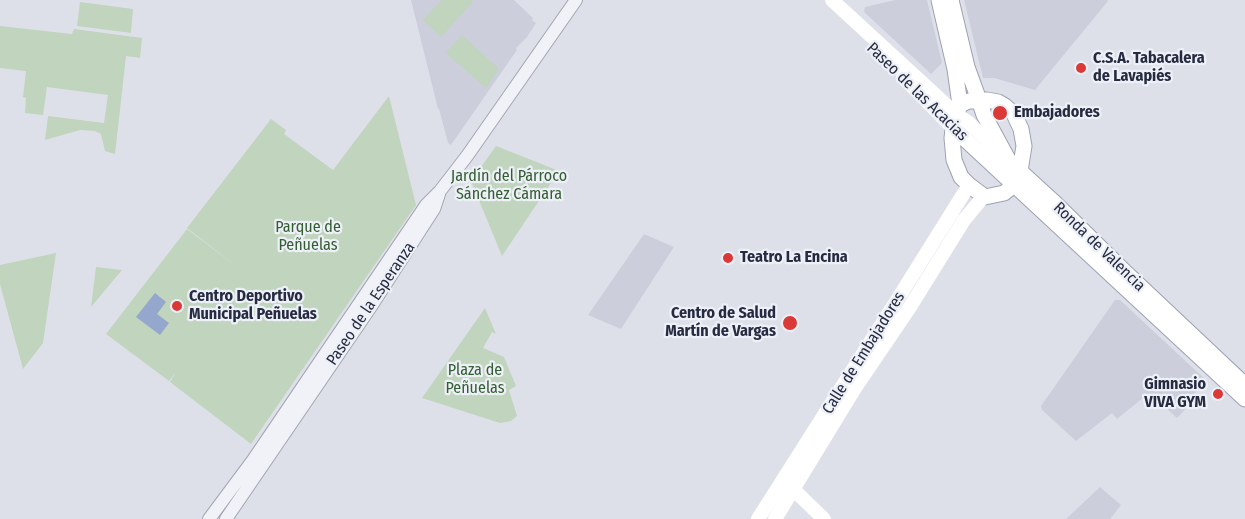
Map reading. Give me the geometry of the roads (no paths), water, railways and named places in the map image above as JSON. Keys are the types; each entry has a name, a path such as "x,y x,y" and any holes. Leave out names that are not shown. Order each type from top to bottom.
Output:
{"main road":[{"name":"Paseo de las Acacias","path":"820,0 923,97 969,123 1014,173"},
{"name":"Paseo de las Acacias","path":"832,0 1014,173"},
{"path":"939,0 955,69 956,116 953,150 957,168 961,177 984,196 1004,193 1023,157 1022,129 1014,114 998,102 977,96 969,101 956,116"},
{"name":"Ronda de Valencia","path":"951,0 967,67 977,96 984,115 1014,173 1245,394"},
{"name":"Calle de Embajadores","path":"758,519 969,185"},
{"name":"Calle de Embajadores","path":"775,519 855,388 910,307 964,218 984,196"},
{"path":"794,490 824,519"}],"street":[{"name":"Paseo de la Esperanza","path":"226,519 293,410 426,205 440,191 492,121 576,0"},
{"name":"Paseo de la Esperanza","path":"208,519 293,410"}],"water":[{"path":"155,293 166,302 157,314 169,323 160,335 136,317"}],"place":[{"name":"C.S.A. Tabacalera de Lavapiés","path":"1081,68"},
{"name":"Embajadores","path":"1000,113"},
{"name":"Teatro La Encina","path":"728,258"},
{"name":"Centro Deportivo Municipal Peñuelas","path":"177,306"},
{"name":"Centro de Salud Martín de Vargas","path":"790,323"},
{"name":"Gimnasio VIVA GYM","path":"1218,394"}],"park label":[{"name":"Jardín del Párroco Sánchez Cámara","path":"509,186"},
{"name":"Parque de Peñuelas","path":"308,237"},
{"name":"Plaza de Peñuelas","path":"475,380"}]}
